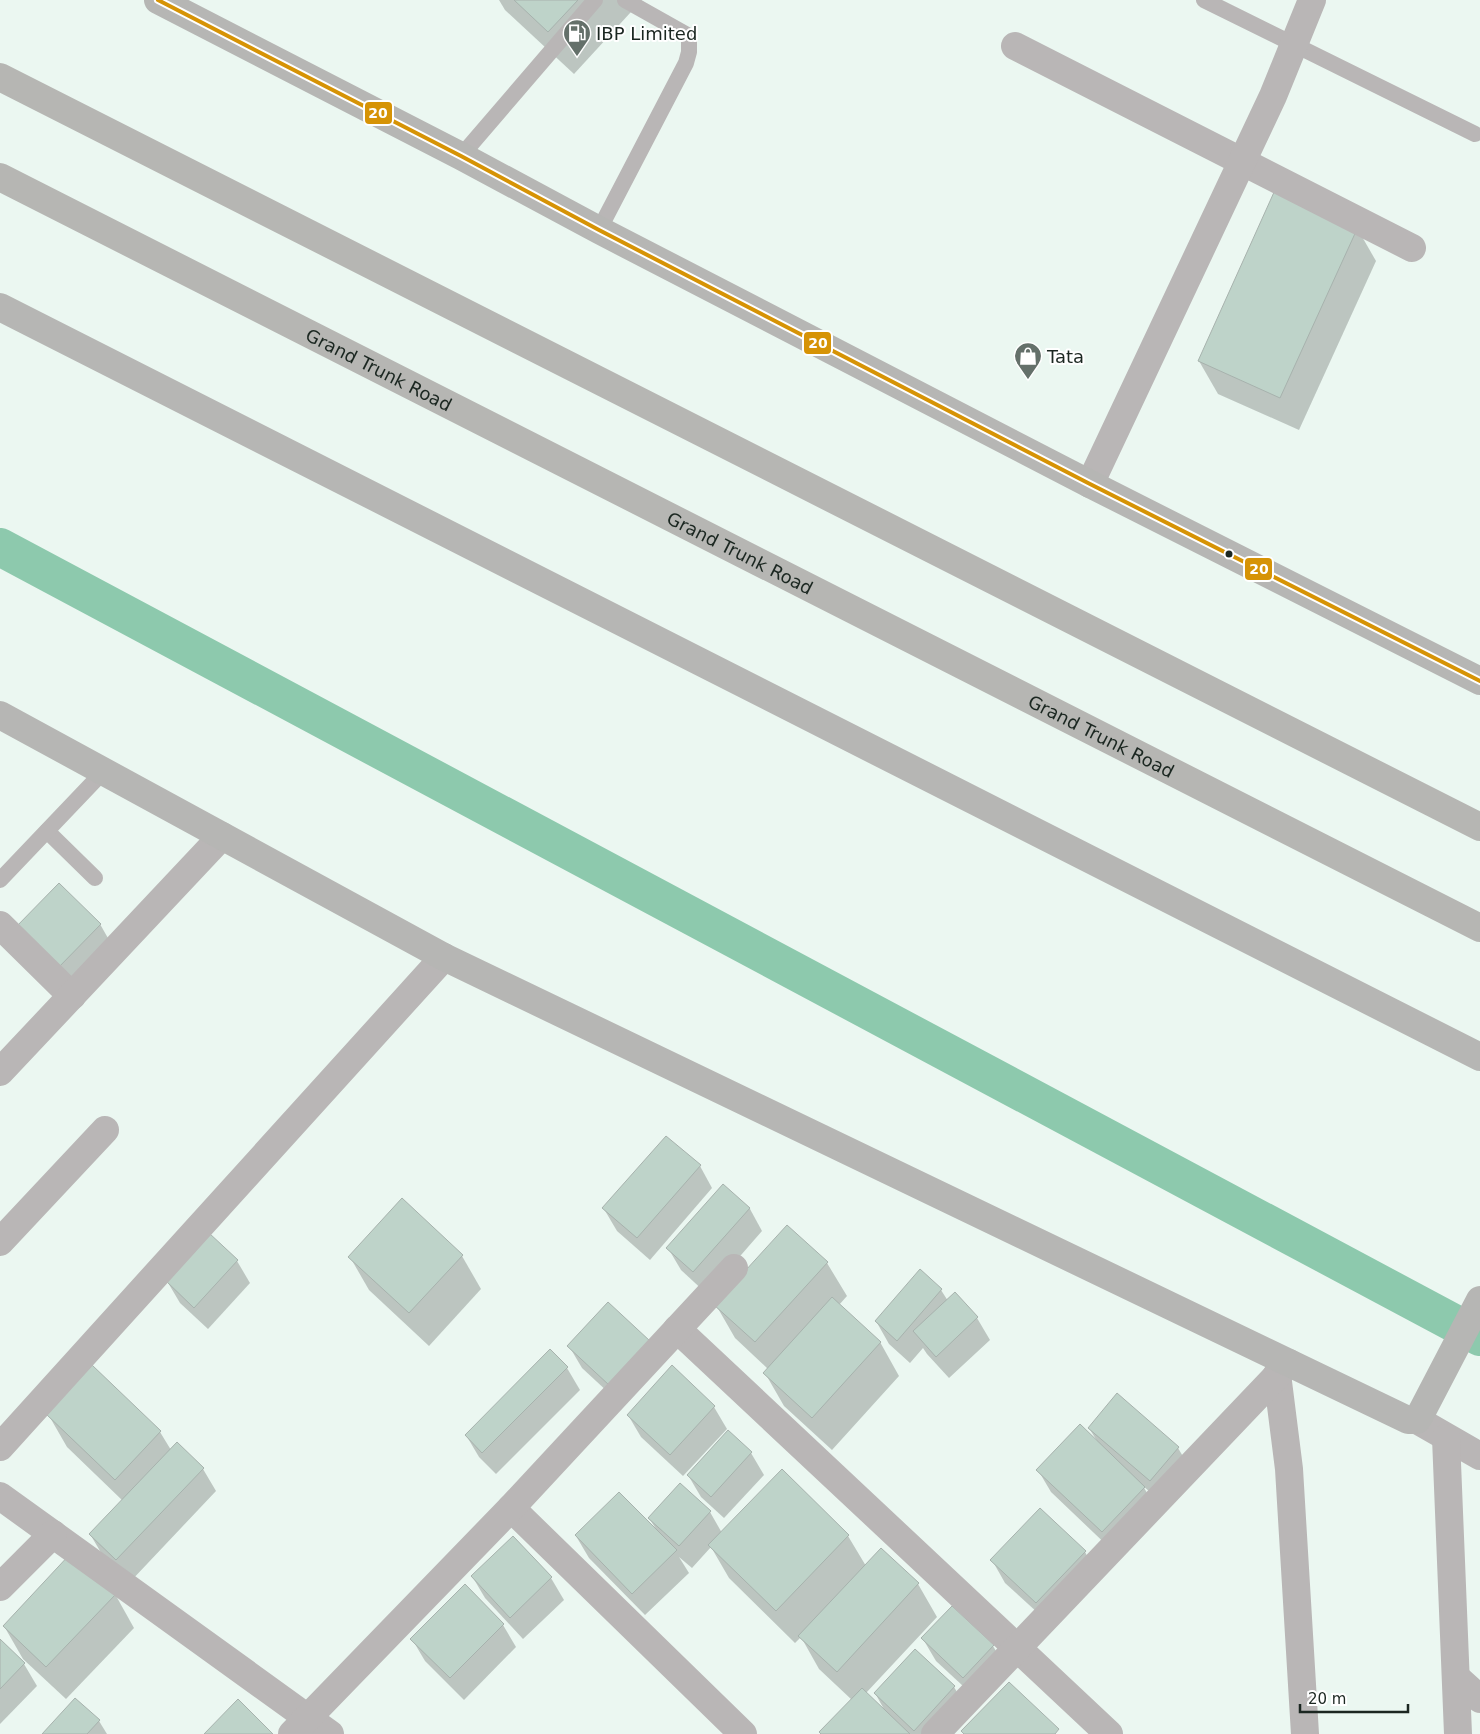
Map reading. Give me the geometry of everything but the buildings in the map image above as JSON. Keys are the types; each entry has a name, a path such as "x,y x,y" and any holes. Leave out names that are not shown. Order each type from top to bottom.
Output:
{"highway":[{"path":"0,77 1480,827"},
{"name":"Grand Trunk Road","path":"0,178 1480,928"}],"main road":[{"path":"173,3 599,230 1090,484 1480,681"},
{"path":"0,307 1480,1057"},
{"path":"0,715 444,957 1283,1368 1408,1420 1417,1420 1480,1300"}],"street":[{"path":"1090,484 1273,96 1312,0"},
{"path":"1016,46 1242,163 1412,248"},
{"path":"0,1072 222,836"},
{"path":"0,925 72,996"},
{"path":"0,1447 444,957"},
{"path":"0,1242 105,1130"},
{"path":"299,1726 511,1508 734,1268"},
{"path":"677,1329 1109,1734"},
{"path":"935,1734 1283,1368"},
{"path":"1283,1368 1305,1734"},
{"path":"1417,1420 1480,1456"},
{"path":"1446,1438 1458,1734"},
{"path":"0,1496 53,1534 299,1726 330,1734"},
{"path":"511,1508 743,1734"},
{"path":"0,1587 53,1534"},
{"path":"1457,1678 1480,1699"}],"lane":[{"path":"461,156 595,0"},
{"path":"599,230 686,63 689,52 688,36 625,0"},
{"path":"1204,0 1475,134"},
{"path":"0,880 103,772"},
{"path":"47,831 95,878"}],"waterway":[{"path":"0,547 1480,1337"}],"transit line":[{"name":"20","path":"158,0 1090,484 1480,681"}],"place":[{"name":"IBP Limited","path":"577,57"},
{"name":"Tata","path":"1028,380"}]}
